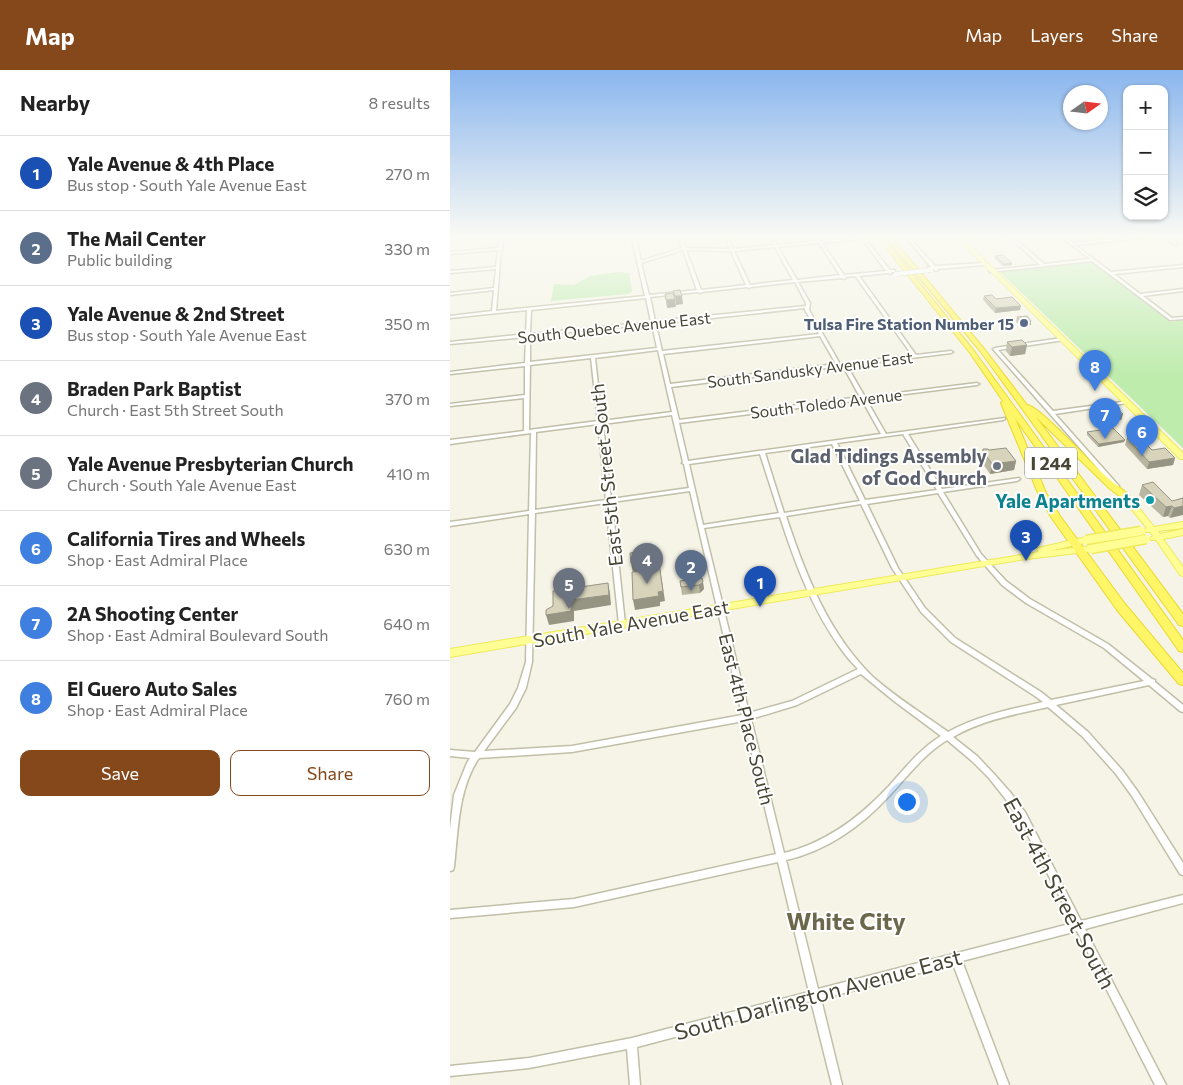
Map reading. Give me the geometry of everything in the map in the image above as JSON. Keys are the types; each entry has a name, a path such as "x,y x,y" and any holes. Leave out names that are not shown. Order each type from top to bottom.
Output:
{"highway":[{"name":"I 244","path":"916,282 957,332 1183,648"},
{"name":"I 244","path":"926,282 1017,396 1183,622"},
{"path":"1001,393 1042,493 1076,547 1139,629 1183,681"},
{"path":"1017,396 1050,424 1106,483 1124,496"}],"main road":[{"path":"1003,282 1183,457"},
{"path":"1124,496 1152,529 1183,573"},
{"name":"South Yale Avenue East","path":"1076,547 1086,540 1183,525"},
{"name":"South Yale Avenue East","path":"450,653 1076,547 1091,549 1183,532"}],"street":[{"path":"494,313 497,282"},
{"name":"East 4th Place South","path":"645,282 700,527 837,1085"},
{"path":"696,282 700,292"},
{"path":"747,282 749,287"},
{"path":"450,317 793,282"},
{"path":"796,282 808,303 808,307 822,335 863,398 884,435"},
{"path":"861,282 914,357"},
{"path":"1124,282 1171,319 1183,318"},
{"path":"450,294 496,289"},
{"path":"1140,295 1183,290"},
{"name":"South Quebec Avenue East","path":"450,343 808,307"},
{"path":"526,432 529,310"},
{"path":"450,372 593,356 822,335"},
{"path":"1062,339 996,348 1124,496"},
{"name":"South Sandusky Avenue East","path":"668,386 951,352"},
{"name":"East 5th Street South","path":"593,356 622,624"},
{"name":"South Toledo Avenue","path":"676,422 976,384"},
{"path":"450,405 527,396"},
{"path":"1051,413 1127,402"},
{"path":"450,442 674,413"},
{"path":"685,463 1003,419"},
{"path":"450,867 458,795 471,764 504,721 522,688 529,662 531,640 534,432"},
{"path":"905,433 979,555 1016,593 1106,646 1183,709"},
{"path":"834,442 895,568 923,610 953,640 1025,684 1085,734 1119,772 1183,871"},
{"name":"East 4th Street South","path":"762,452 812,592 828,625 863,670 899,702 947,736 986,768 1022,814 1161,1085"},
{"path":"700,527 1016,479"},
{"path":"450,524 692,489"},
{"path":"450,753 477,755 590,747 747,717 794,703 863,670"},
{"path":"450,914 574,903 782,858 829,841 852,826 866,814 921,756 947,736 995,715 1152,682"},
{"name":"South Darlington Avenue East","path":"450,1071 529,1063 632,1043 1183,899"},
{"path":"956,958 1004,1085"},
{"path":"632,1043 635,1085"}],"green space":[{"path":"579,282 631,282 632,291 628,294 551,301 554,284 574,285"},
{"path":"1011,282 1120,282 1171,322 1183,320 1183,448"}],"building":[{"path":"680,290 682,296 675,296 673,291"},
{"path":"673,293 675,299 666,300 665,294"},
{"path":"992,295 996,299 1012,297 1021,306 996,308 984,296"},
{"path":"1027,316 1031,321 1021,322 1017,317"},
{"path":"1022,340 1027,345 1012,347 1007,342"},
{"path":"1112,404 1123,414 1111,416 1101,406"},
{"path":"1113,428 1125,440 1099,444 1087,432"},
{"path":"1135,437 1152,450 1165,448 1175,458 1149,462 1127,438"},
{"path":"1006,448 1016,461 992,464 983,451 983,449"},
{"path":"1153,482 1172,501 1183,498 1183,506 1166,507 1142,485"},
{"path":"657,549 663,591 658,592 659,596 633,600 632,572 644,571 643,561 631,563 630,553"},
{"path":"702,578 703,582 699,585 681,587 680,581"},
{"path":"608,583 609,595 571,600 571,611 546,615 546,610 553,606 553,591"}],"place":[{"name":"Tulsa Fire Station Number 15","path":"1024,323"},
{"name":"El Guero Auto Sales","path":"1095,391"},
{"name":"2A Shooting Center","path":"1105,439"},
{"name":"California Tires and Wheels","path":"1142,456"},
{"name":"Glad Tidings Assembly of God Church","path":"997,466"},
{"name":"Yale Apartments","path":"1150,500"},
{"name":"Yale Avenue & 2nd Street","path":"1026,561"},
{"name":"Braden Park Baptist","path":"647,584"},
{"name":"The Mail Center","path":"691,591"},
{"name":"Yale Avenue & 4th Place","path":"760,607"},
{"name":"Yale Avenue Presbyterian Church","path":"569,609"}],"district":[{"name":"White City","path":"846,920"}]}
